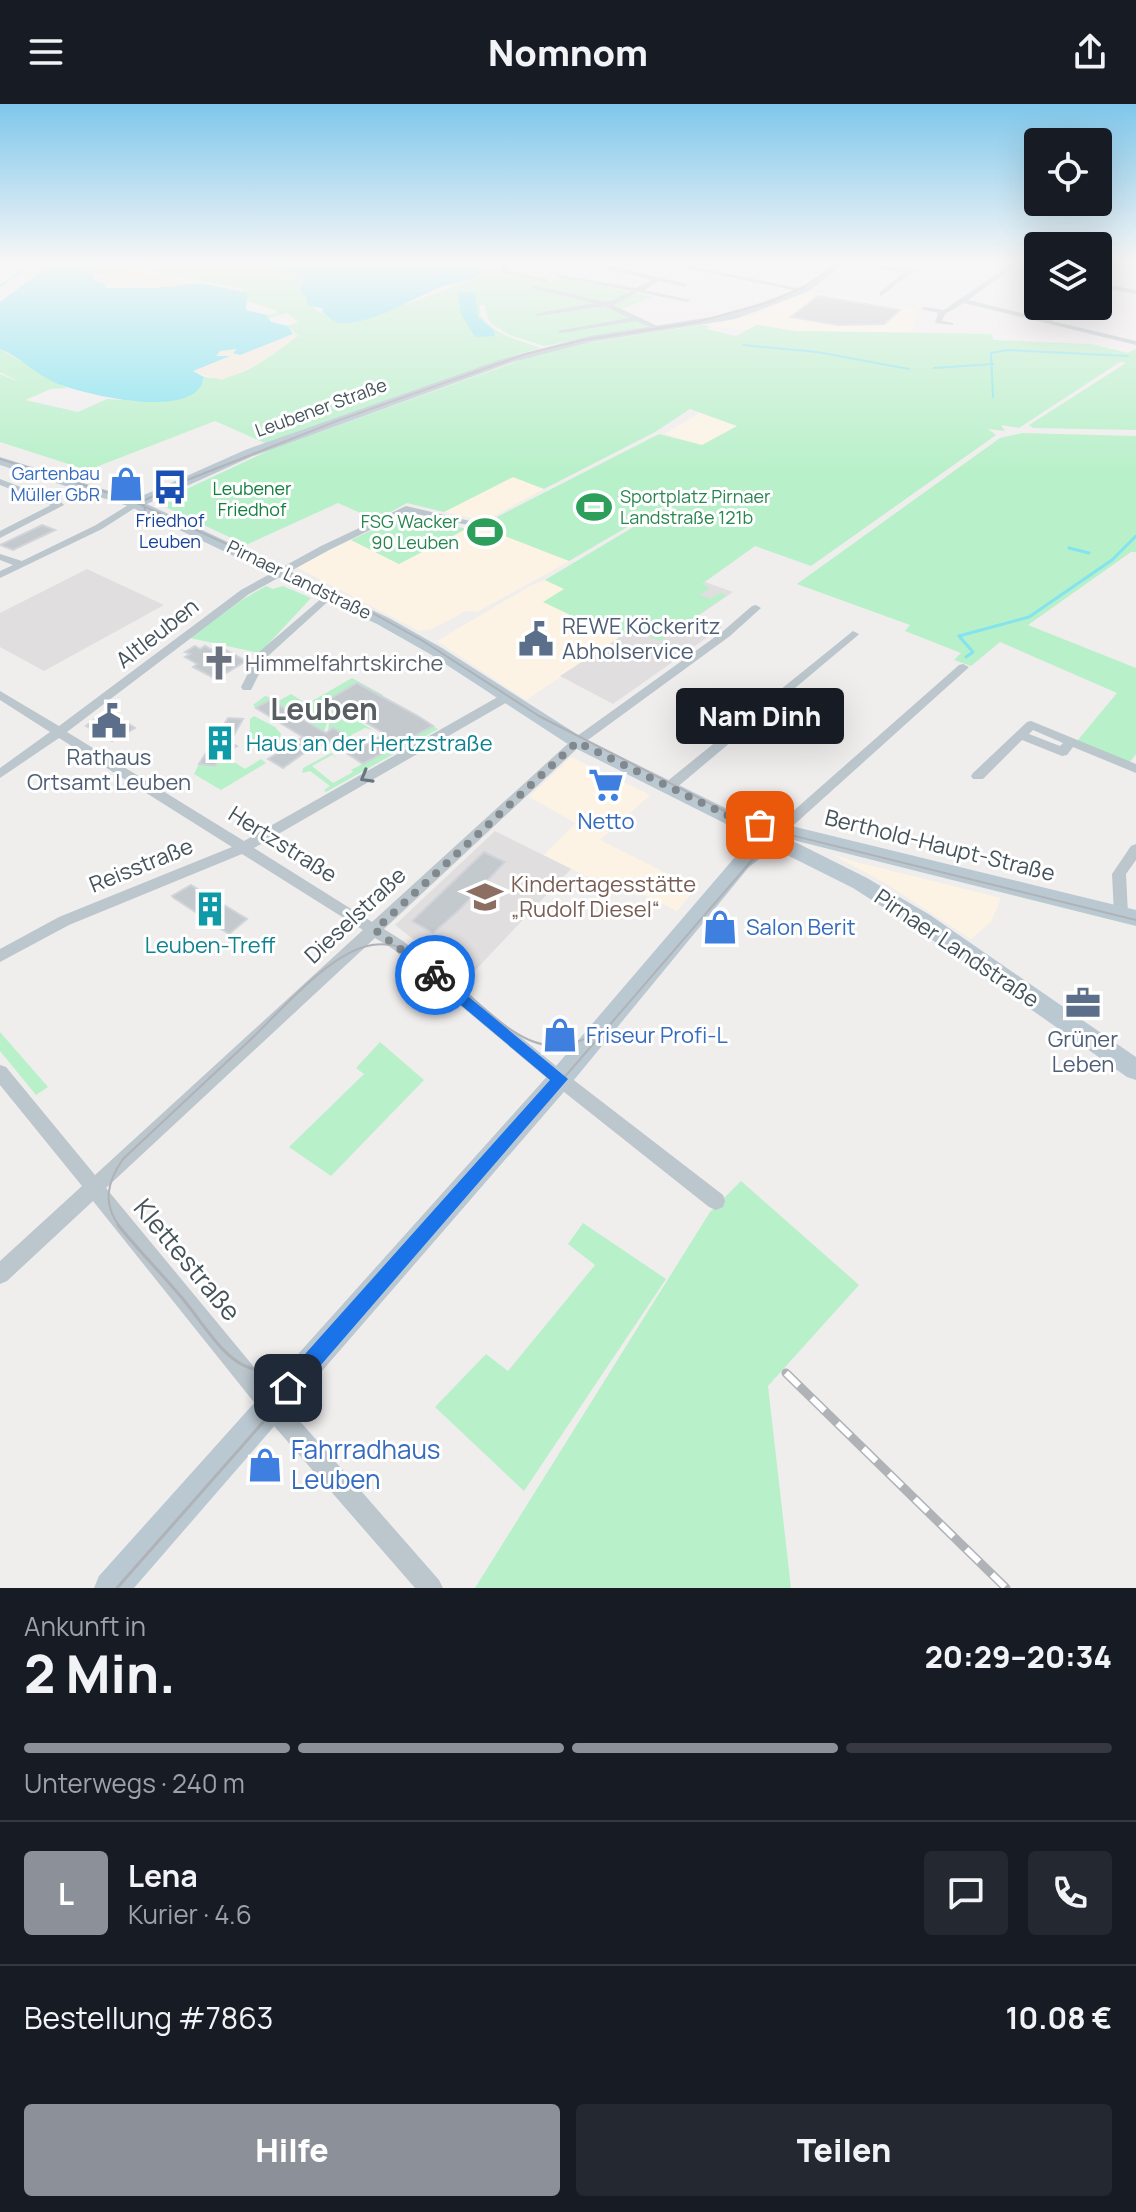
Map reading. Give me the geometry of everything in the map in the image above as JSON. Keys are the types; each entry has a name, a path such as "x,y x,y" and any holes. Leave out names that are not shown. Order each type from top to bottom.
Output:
{"street":[{"path":"564,333 576,342"},
{"name":"Leubener Straße","path":"136,504 271,445 509,360 576,342 632,333"},
{"path":"1094,333 1136,343"},
{"name":"Pirnaer Landstraße","path":"0,461 136,504 330,594 421,642 577,742 670,786 770,840"},
{"path":"0,482 59,505 0,535"},
{"path":"0,575 99,527 136,504"},
{"name":"Altleuben","path":"0,774 224,606 282,571 406,509 482,525"},
{"path":"0,557 22,564"},
{"path":"247,687 263,654 330,594"},
{"name":"Dieselstraße","path":"0,1274 577,742 726,634 756,608"},
{"path":"670,786 853,634"},
{"path":"111,1588 655,970 679,936 742,862 963,667"},
{"name":"Hertzstraße","path":"0,695 408,952 560,1079 716,1201"},
{"name":"Reisstraße","path":"0,956 64,921 245,847 507,697"},
{"path":"978,776 1031,725 1136,769"},
{"name":"Pirnaer Landstraße","path":"577,742 593,758 709,817 770,840 860,883 922,921 1136,1070"},
{"name":"Berthold-Haupt-Straße","path":"770,840 1129,916"},
{"path":"1129,916 1119,874 1136,849"},
{"name":"Klettestraße","path":"0,1072 92,1190 271,1407 431,1588"}],"shaded area":[{"path":"700,413 738,426 702,445 664,434"},
{"path":"513,477 544,489 490,518 480,520 444,512"},
{"path":"479,526 570,561 477,612 466,611 432,629 419,631 296,567 351,540 399,564 466,529"},
{"path":"87,569 164,605 44,671 0,647 0,613"},
{"path":"545,580 564,589 544,602 619,638 526,700 437,641 530,586"},
{"path":"705,582 733,592 698,616 722,627 613,704 560,676"},
{"path":"571,757 650,795 600,840 696,888 677,911 625,886 618,892 544,855 576,823 529,797"},
{"name":"Kindertagesstätte „Rudolf Diesel“","path":"495,831 571,869 466,980 395,925"},
{"path":"831,854 1001,898 991,922 971,939 885,883"}],"green space":[{"path":"295,333 502,333 540,348 265,443 215,421 96,467 81,468 0,442 0,374 21,383 0,372 0,349 67,388 51,389 25,400 78,412 107,399 161,402 203,383 204,377 229,377 242,373 298,336"},
{"path":"507,333 612,333 544,346"},
{"name":"Leubener Friedhof","path":"648,333 736,336 741,333 942,333 991,334 994,340 1091,344 1128,353 1136,349 1136,430 1033,428 1029,425 1126,363 1120,362 1019,428 1001,425 1005,431 988,429 996,435 811,566 755,546 702,584 710,588 700,595 710,599 720,593 727,595 660,641 633,629 619,638 543,602 564,589 545,580 680,499 569,561 479,526 659,434 702,445 737,426 690,409 655,432 544,489 513,477 444,512 407,503 376,520 338,503 246,545 157,503 272,449 524,359 580,344"},
{"path":"1022,433 1136,436 1136,552 1131,552 1028,625 1136,668 1136,754 1129,763 1077,741 1117,693 1000,642 971,666 954,660 961,653 905,631 910,625 797,584 1000,438"},
{"path":"408,513 466,529 399,564 351,540"},
{"path":"266,586 273,589 283,586 311,598 260,653 190,638 240,601"},
{"path":"352,678 383,695 381,697 357,683 326,701 344,713 327,722 324,732 302,719 310,716 309,712 303,712 299,717 270,700 256,708 253,705 265,696 280,700 291,694 307,704"},
{"path":"346,714 373,730 365,728 351,735 356,740 352,742 321,745 342,734 328,732 329,723"},
{"path":"254,716 275,727 281,734 279,741 266,748 253,742 250,719"},
{"path":"433,726 438,729 326,792 324,790 330,786 310,771 302,773 303,768 331,753 338,759 332,755 312,766 333,783"},
{"path":"220,758 230,759 245,769 261,759 266,763 221,790 194,774 199,764 215,766"},
{"path":"0,1032 48,1087 36,1095 0,1051"},
{"path":"380,1042 424,1080 331,1176 289,1147 364,1074 356,1068"},
{"path":"741,1181 859,1285 768,1386 791,1588 475,1588 710,1212"},
{"path":"583,1223 666,1279 524,1491 435,1407 486,1354 508,1371 595,1265 568,1244"}],"sand":[{"path":"293,334 299,335 261,362 222,380 192,371 204,366 214,351 283,340"}],"water":[{"path":"0,333 293,334 240,355 233,353 237,349 220,351 216,356 230,356 193,371 204,377 197,391 182,399 161,402 111,398 68,387 0,349"},
{"path":"473,333 494,333 495,336 475,337"}],"building":[{"path":"42,525 55,530 13,550 0,545"},
{"name":"Himmelfahrtskirche","path":"195,646 200,649 205,646 218,653 224,649 246,661 216,679 193,667 197,664 185,657 190,654 185,652"},
{"path":"357,683 433,726 363,764 348,754 385,734 328,700"},
{"path":"270,700 326,733 333,728 343,734 317,744 283,768 268,759 303,737 256,708"},
{"name":"Rathaus Ortsamt Leuben","path":"106,711 135,728 112,741 86,726"},
{"name":"Haus an der Hertzstraße","path":"228,718 243,719 230,742 237,746 222,755 215,766 199,764"},
{"path":"484,852 505,862 458,911 433,933 412,921"},
{"name":"Leuben-Treff","path":"191,885 247,919 229,934 172,896"}],"waterway":[{"path":"743,345 817,352 909,369"},
{"path":"992,364 991,353 1008,350 1128,356"},
{"path":"934,368 992,364"},
{"path":"992,364 993,397"},
{"path":"966,657 973,652 959,636 1029,617 1112,560 1136,536"},
{"path":"1069,548 1089,553"}],"tram line":[{"path":"144,506 143,501 182,482 337,421 526,354 626,333"},
{"path":"0,459 144,506"},
{"path":"144,506 349,600 423,641 539,716 746,824"},
{"path":"435,1227 753,859 756,843 746,824"},
{"path":"746,824 1136,920"},
{"path":"120,1227 111,1210 109,1193 113,1176 123,1159 306,985 356,950 372,945 402,947 429,962 509,1028 536,1043 566,1045 598,1031"},
{"path":"118,1225 212,1337 238,1362 254,1369 271,1370 320,1351"},
{"path":"117,1588 437,1225"}],"railway":[{"path":"786,1373 1006,1588"}],"way so far":[{"path":"435,975 375,930 577,742 600,750 733,818 760,825"}],"place":[{"name":"Gartenbau Müller GbR","path":"126,484"},
{"name":"Friedhof Leuben","path":"170,487"},
{"name":"Sportplatz Pirnaer Landstraße 121b","path":"594,507"},
{"name":"FSG Wacker 90 Leuben","path":"485,532"},
{"name":"REWE Köckeritz Abholservice","path":"536,639"},
{"name":"Himmelfahrtskirche","path":"219,663"},
{"name":"Rathaus Ortsamt Leuben","path":"109,721"},
{"name":"Haus an der Hertzstraße","path":"220,743"},
{"name":"Netto","path":"606,785"},
{"name":"Nam Dinh","path":"760,825"},
{"name":"Kindertagesstätte „Rudolf Diesel“","path":"485,897"},
{"name":"Leuben-Treff","path":"210,909"},
{"name":"Salon Berit","path":"720,927"},
{"name":"Grüner Leben","path":"1083,1003"},
{"name":"Friseur Profi-L","path":"560,1035"},
{"name":"Fahrradhaus Leuben","path":"265,1465"}],"district":[{"name":"Leuben","path":"324,710"}],"route":[{"path":"288,1388 560,1079 435,975"}]}
